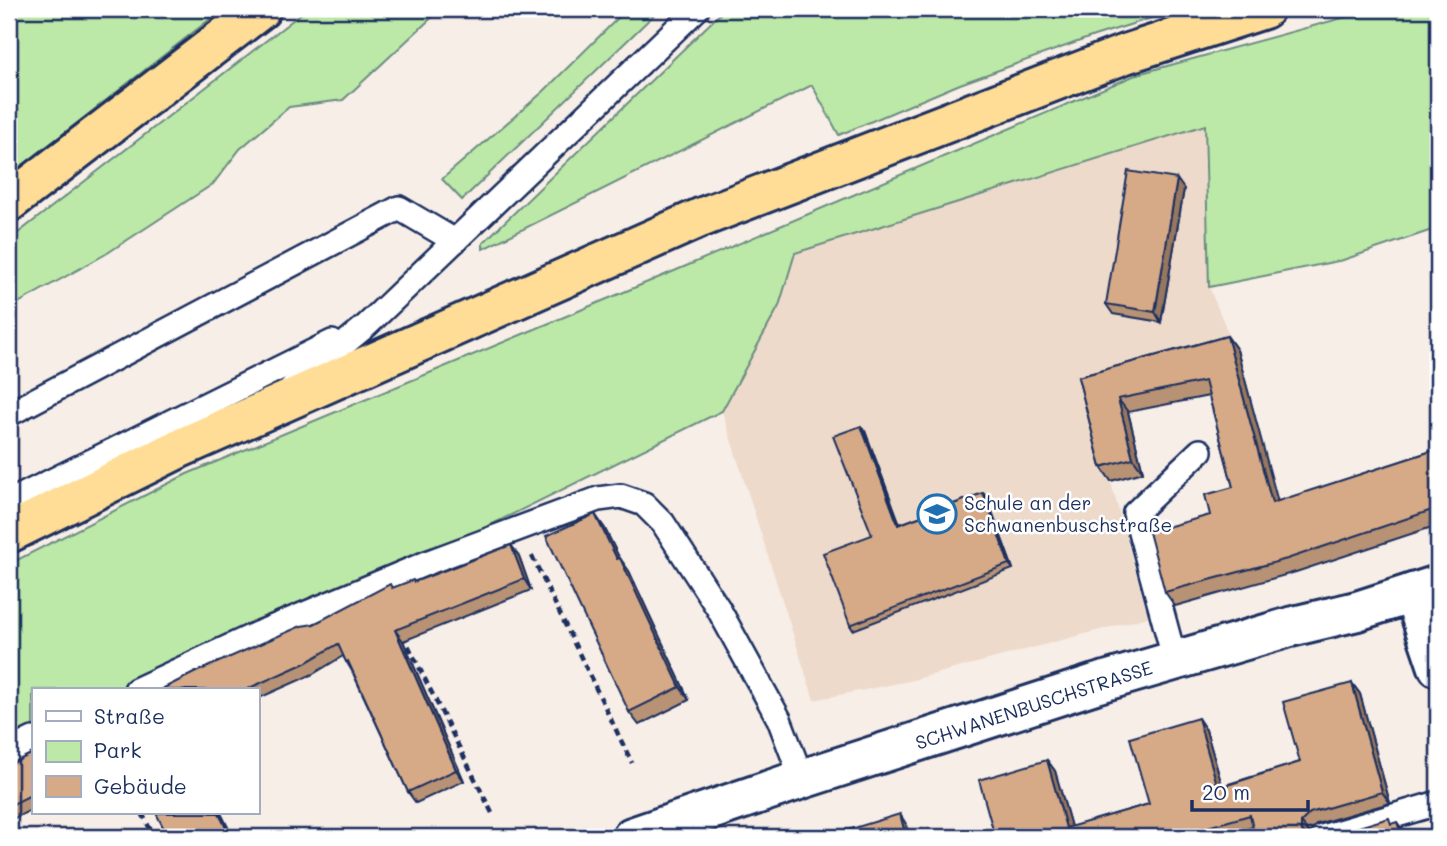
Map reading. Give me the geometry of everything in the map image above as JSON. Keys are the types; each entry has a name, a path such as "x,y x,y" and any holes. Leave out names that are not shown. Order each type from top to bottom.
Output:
{"highway":[{"path":"9,202 261,9"},
{"path":"9,533 178,449 700,218 1125,54 1264,9"}],"street":[{"name":"SCHWANENBUSCHSTRASSE","path":"632,837 1095,684 1290,627 1357,611 1426,589"},
{"path":"1426,589 1438,667"}],"lane":[{"path":"258,415 367,324 697,9"},
{"path":"9,414 399,208 455,241"},
{"path":"9,502 367,324"},
{"path":"1175,661 1135,513 1200,451"},
{"path":"140,688 259,632 377,583 598,499 621,496 644,504 663,523 718,608 779,719 802,779"},
{"path":"9,751 32,740"},
{"path":"1322,837 1438,803"}],"path":[{"path":"519,528 632,763"},
{"path":"377,583 492,813"},
{"path":"142,814 154,837"}],"shaded area":[{"name":"Schule an der Schwanenbuschstraße","path":"1205,125 1209,287 1234,347 1085,388 1148,617 909,681 814,700 722,411 779,306 795,253"}],"green space":[{"path":"9,9 223,9 9,176"},
{"path":"307,9 441,9 343,100 289,107 240,149 213,184 106,254 9,308 9,240"},
{"path":"627,9 660,9 462,200 442,179 544,91"},
{"path":"725,9 1180,9 1094,36 960,84 839,135 812,85 483,249 483,243"},
{"path":"1375,9 1438,9 1438,228 1343,260 1209,287 1205,125 795,253 779,306 722,411 395,572 140,688 32,688 32,737 9,748 9,564 187,474 1138,74"}],"building":[{"path":"1128,171 1177,179 1155,312 1106,304"},
{"path":"1227,336 1272,503 1438,449 1438,508 1287,559 1165,592 1149,532 1210,515 1205,495 1233,487 1205,381 1118,399 1133,458 1101,467 1078,377"},
{"path":"861,426 898,525 983,493 1009,564 850,625 823,553 872,535 833,436"},
{"path":"595,514 617,559 620,558 680,687 629,712 546,536"},
{"path":"511,545 524,579 395,630 456,770 408,792 338,644 305,663 249,688 164,688 301,626 314,624 390,584 392,588 413,580 414,582"},
{"path":"1352,683 1382,792 1310,813 1301,822 1301,830 1308,837 1255,837 1250,815 1190,832 1189,829 1161,837 995,837 979,780 1047,760 1066,828 1149,804 1130,738 1198,718 1218,788 1300,762 1283,702"},
{"path":"32,754 32,794 9,806 9,765"},
{"path":"156,814 219,814 230,837 168,837"},
{"path":"900,814 906,837 831,835"},
{"path":"1389,818 1391,824 1397,822 1402,837 1325,837"}],"place":[{"name":"Schule an der Schwanenbuschstraße","path":"937,514"}]}
